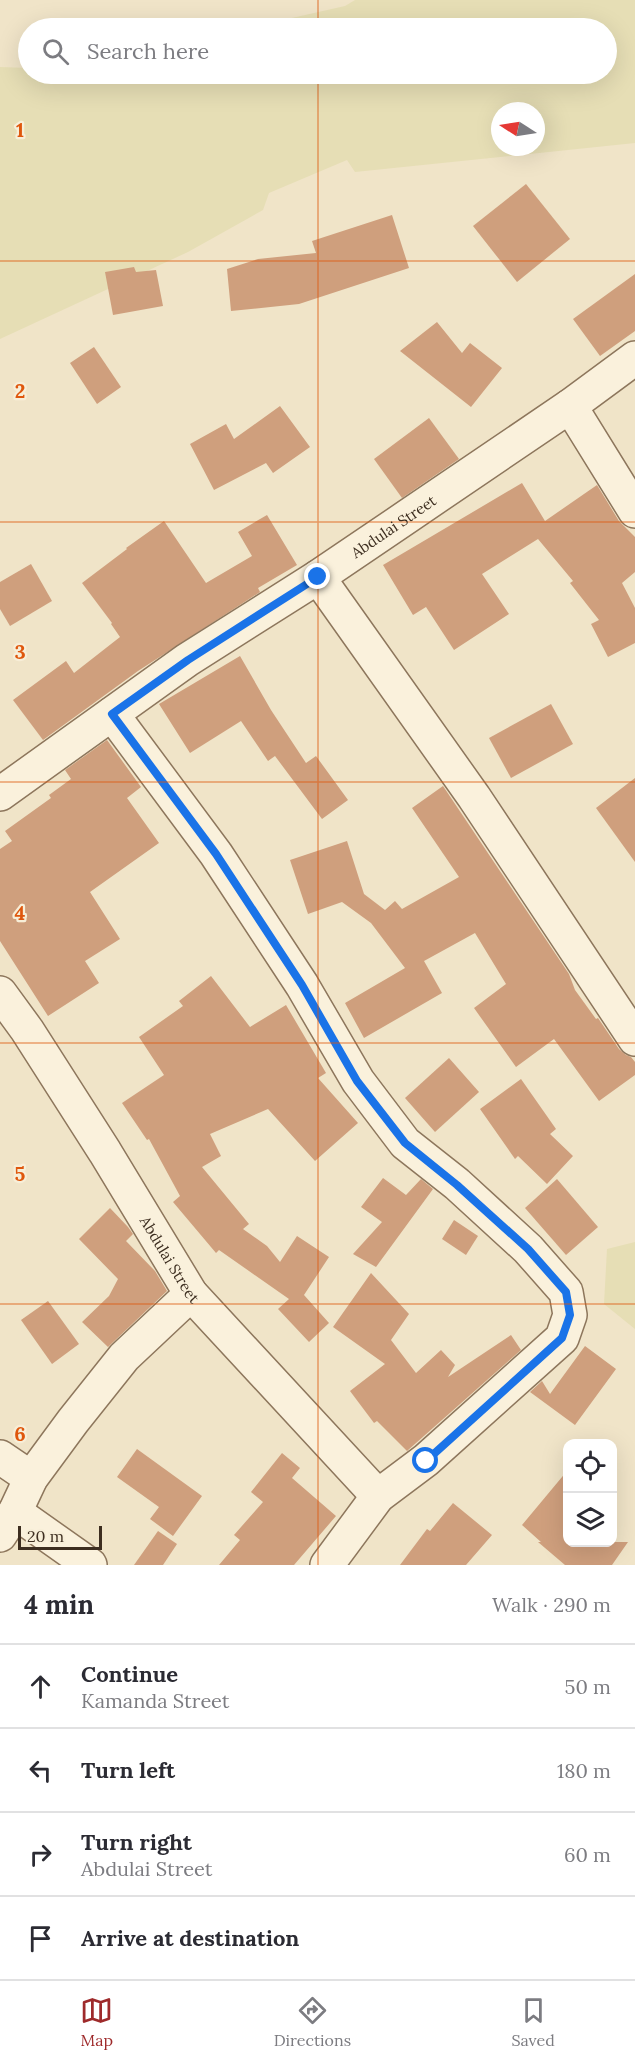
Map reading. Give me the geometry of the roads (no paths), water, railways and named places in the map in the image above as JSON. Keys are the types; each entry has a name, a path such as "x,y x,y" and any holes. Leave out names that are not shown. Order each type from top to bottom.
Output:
{"street":[{"name":"Abdulai Street","path":"0,794 188,660 318,577 570,406 635,358"},
{"path":"570,406 635,511"},
{"path":"318,577 474,797 635,1039"},
{"path":"112,714 216,854 302,985 357,1081 405,1143 457,1185 528,1249 566,1292 570,1315 562,1338 426,1461 378,1496 327,1565"},
{"name":"Abdulai Street","path":"0,993 45,1058 191,1294 378,1496"},
{"path":"90,1565 7,1523 31,1478 124,1357 191,1294"},
{"path":"0,1457 31,1478"}]}
